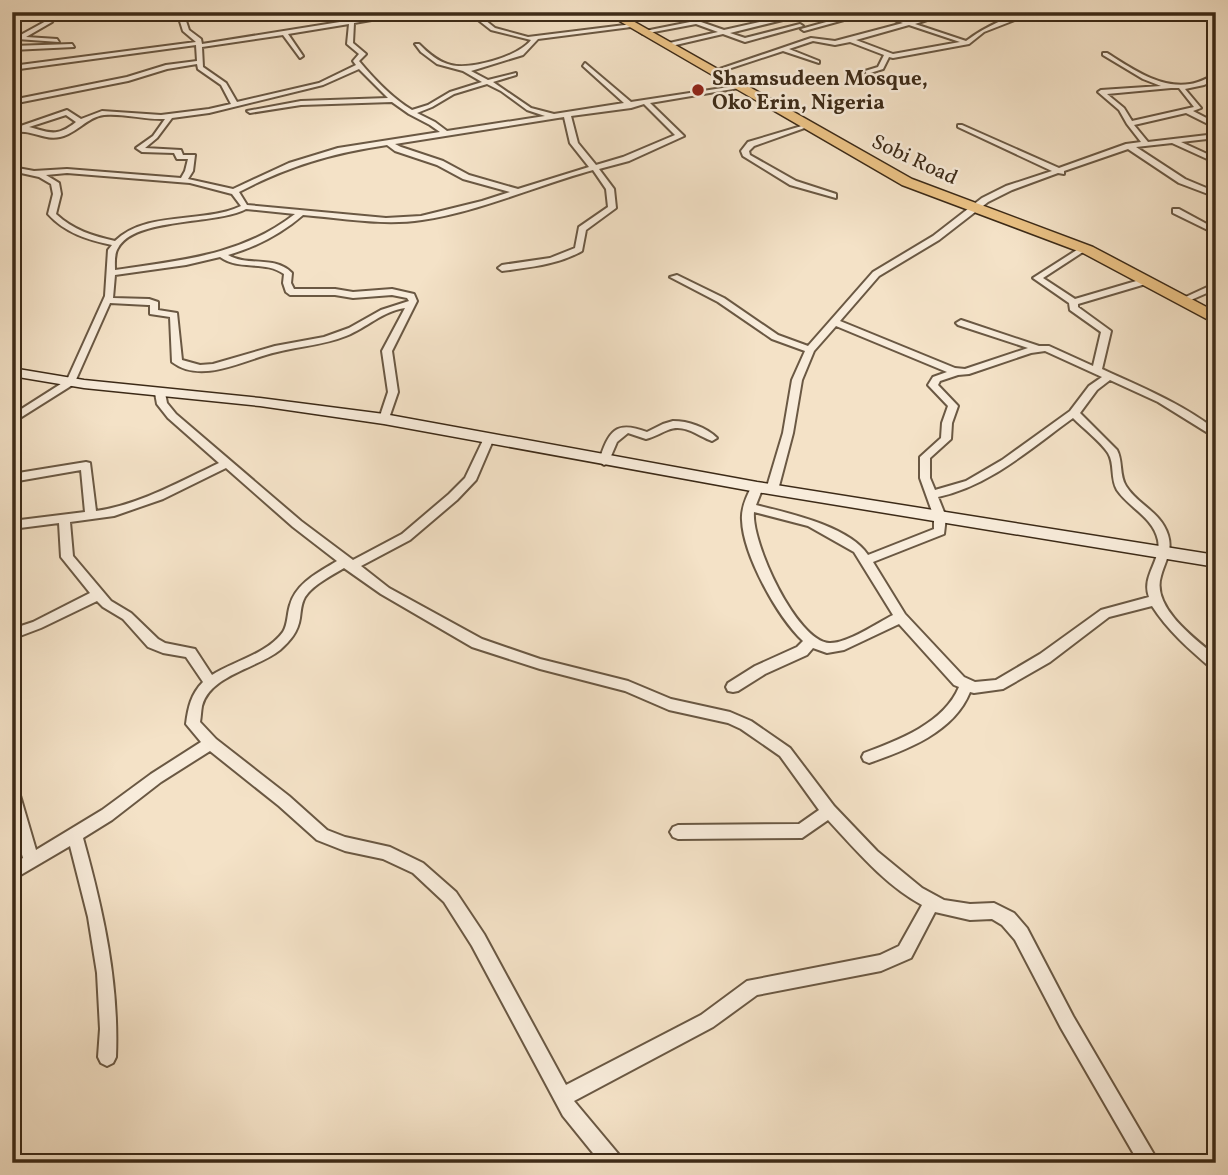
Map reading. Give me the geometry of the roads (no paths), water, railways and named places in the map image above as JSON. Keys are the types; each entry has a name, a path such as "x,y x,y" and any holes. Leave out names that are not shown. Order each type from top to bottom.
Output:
{"highway":[{"name":"Sobi Road","path":"609,12 907,182 1083,248 1216,319"}],"street":[{"path":"55,12 50,20 19,38 57,41"},
{"path":"180,12 186,31 200,44"},
{"path":"339,12 353,27 350,44 363,54 356,61 359,66 383,87 392,100 411,113 426,118 446,134"},
{"path":"12,68 285,33 415,12"},
{"path":"471,12 493,29 535,39 696,22 708,17 706,12"},
{"path":"696,22 745,40 870,12"},
{"path":"875,12 967,43"},
{"path":"849,40 887,55 967,43 982,32 1032,12"},
{"path":"1206,12 1216,19"},
{"path":"1002,13 1017,17"},
{"path":"798,14 795,20 813,39 828,43 849,40 925,19"},
{"path":"667,45 798,14"},
{"path":"285,33 300,56"},
{"path":"417,46 434,62 450,68 467,69 506,60 526,49 535,39"},
{"path":"714,72 813,39"},
{"path":"200,44 199,62 202,70 224,84 235,104"},
{"path":"12,48 72,46"},
{"path":"783,48 817,62"},
{"path":"1105,54 1127,70 1182,89 1206,84 1216,76"},
{"path":"867,72 881,68 887,55"},
{"path":"12,102 199,62"},
{"path":"585,65 631,106"},
{"path":"22,128 57,136 102,113 141,117 209,111 321,84 359,66"},
{"path":"467,69 467,74 503,90 528,109 556,117"},
{"path":"411,113 452,93 514,74"},
{"path":"1146,144 1122,109 1101,92 1171,86"},
{"path":"12,169 36,173 92,171 183,180 235,192 317,156 742,88"},
{"path":"1130,124 1189,112 1198,106 1182,89"},
{"path":"250,111 301,103 392,100"},
{"path":"12,420 71,382 108,300 111,258 116,243 131,232 229,214 244,207 300,214 407,220 462,209 649,152 680,136 647,104"},
{"path":"12,131 67,112 80,122"},
{"path":"1189,112 1216,126"},
{"path":"502,268 553,261 579,249 582,229 612,208 614,198 607,182 575,144 567,115"},
{"path":"170,116 155,137 140,148 174,151 178,152 180,157 192,157 189,171 183,180"},
{"path":"807,125 751,144 745,151 747,156 779,175 810,189 833,195"},
{"path":"960,126 1061,172"},
{"path":"901,617 832,648 810,642 780,602 761,565 748,523 749,507 764,488 788,433 797,380 810,350 876,274 936,238 975,208 1009,188 1129,146 1216,135"},
{"path":"1184,140 1216,143"},
{"path":"1174,142 1216,161"},
{"path":"389,143 398,149 440,163 466,177 516,191"},
{"path":"1129,146 1182,181 1216,195"},
{"path":"36,173 57,187 52,209 55,218 83,236 116,243"},
{"path":"1200,189 1216,185"},
{"path":"235,192 244,207"},
{"path":"1177,211 1216,232"},
{"path":"111,273 221,254 258,242 300,214"},
{"path":"1083,248 1037,278 1074,302 1146,281"},
{"path":"221,254 231,262 266,264 286,270 290,292 335,292 353,295 392,292 411,296 413,301 387,351 393,393 384,419"},
{"path":"674,276 721,300 775,337 810,350"},
{"path":"1181,301 1216,286"},
{"path":"108,300 149,302 155,304 153,312 174,315 177,362 199,367 323,341 353,330 392,306 411,305"},
{"path":"1074,302 1073,308 1106,331 1097,370"},
{"path":"834,321 872,340 956,372 966,372 1039,348"},
{"path":"961,323 1063,354 1171,405 1216,435"},
{"path":"12,372 71,382 260,402 384,419 604,461 1216,561"},
{"path":"866,560 939,532 940,517 925,478 925,457 946,439 947,423 953,408 934,388 933,381 956,372"},
{"path":"930,495 951,492 973,483 1074,413 1093,388 1109,376"},
{"path":"160,393 162,404 172,416 203,440 226,464 385,592 477,643 540,664 628,686 669,704 730,718 746,725 785,752 829,811 872,856 916,894 942,907 970,912 994,911 1008,919 1021,934 1067,1022 1150,1163"},
{"path":"1074,413 1113,452 1116,459 1115,478 1127,496 1157,523 1166,553 1154,578 1156,600 1180,632 1216,664"},
{"path":"604,461 611,441 628,429 646,436 670,424 702,431 712,438"},
{"path":"489,438 470,480 453,497 406,537 347,564 302,594 296,605 293,628 283,641 258,658 209,681 192,716 193,724 211,743 322,835 345,844 385,852 418,867 450,897 478,940 569,1110 613,1163"},
{"path":"12,525 110,513 159,496 226,464"},
{"path":"12,478 86,466 91,516"},
{"path":"749,507 812,523 858,549 901,617 959,681 967,686 989,688 998,685 1045,658 1105,613 1156,600"},
{"path":"64,520 67,557 107,604 127,616 153,643 163,648 190,653 209,681"},
{"path":"12,634 45,622 99,594"},
{"path":"733,687 760,670 802,651 810,642"},
{"path":"869,757 897,748 920,735 952,710 964,697 967,686"},
{"path":"12,873 75,835 211,743"},
{"path":"12,792 31,861"},
{"path":"678,832 802,831 829,811"},
{"path":"75,835 105,957 110,1029 107,1057"},
{"path":"562,1097 707,1021 753,987 831,974 897,957 905,952 932,902"}],"place":[{"name":"Shamsudeen Mosque, Oko Erin, Nigeria","path":"698,90"}]}
